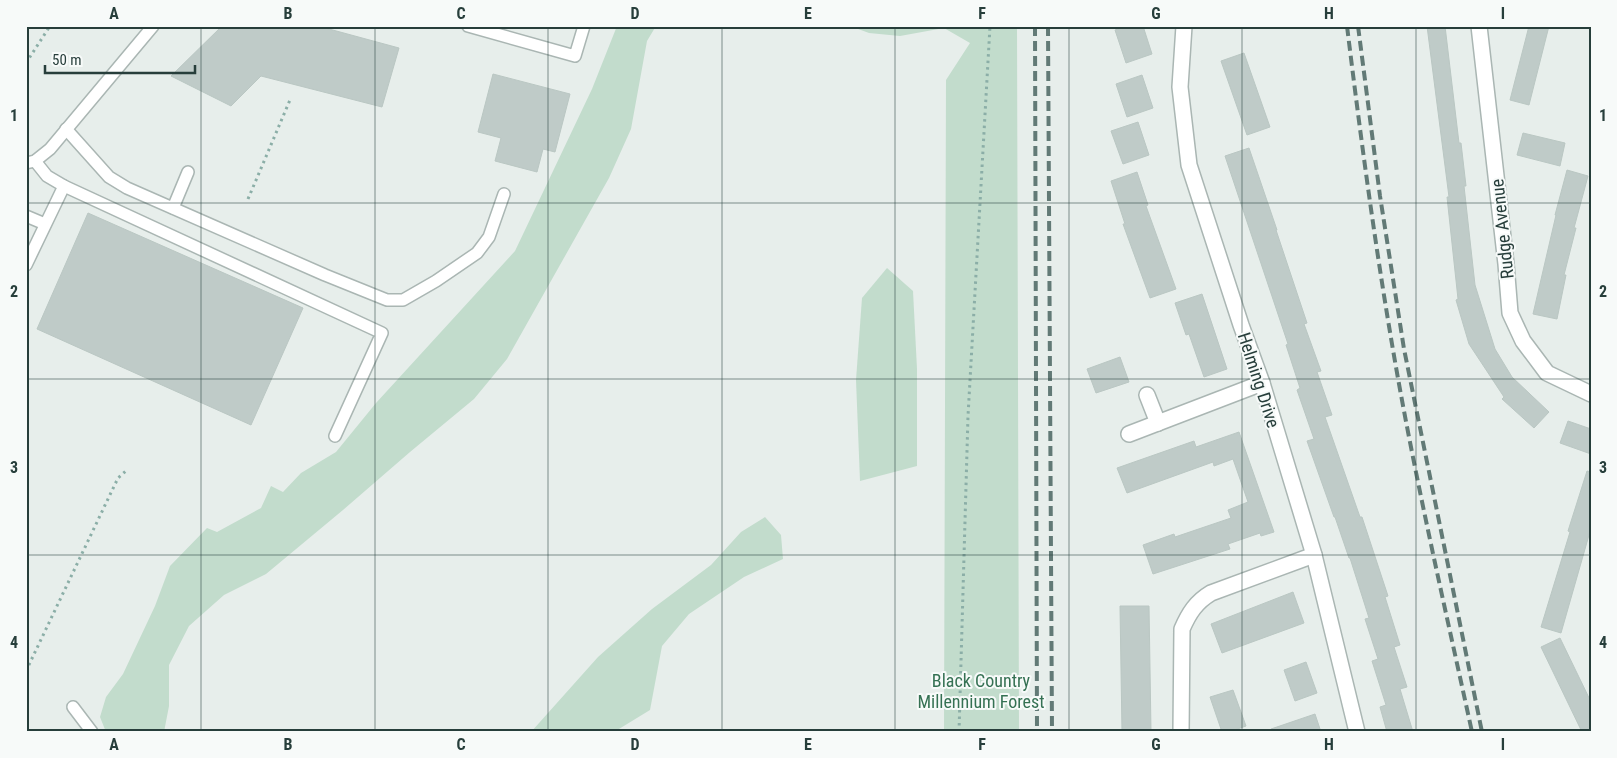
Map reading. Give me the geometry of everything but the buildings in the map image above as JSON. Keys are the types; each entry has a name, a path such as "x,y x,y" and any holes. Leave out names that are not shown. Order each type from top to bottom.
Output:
{"street":[{"name":"Helming Drive","path":"1184,26 1180,87 1189,165 1262,383 1314,555 1357,732"},
{"name":"Rudge Avenue","path":"1479,26 1510,313 1523,341 1547,373 1591,394"},
{"path":"1129,434 1262,383"},
{"path":"1147,395 1158,422"},
{"path":"1181,732 1182,629 1188,614 1199,600 1211,593 1314,555"}],"lane":[{"path":"153,26 50,149 30,162 47,176 64,186 382,333 335,436"},
{"path":"468,26 575,56 584,26"},
{"path":"66,129 109,177 127,188 387,300 403,300 436,281 477,253 489,237 504,194"},
{"path":"173,208 188,172"},
{"path":"26,265 64,186"},
{"path":"26,216 45,224"},
{"path":"73,707 92,732"}],"path":[{"path":"26,63 50,26"},
{"path":"959,732 968,416 990,26"},
{"path":"248,199 290,100"},
{"path":"26,671 118,478 126,470"}],"green space":[{"path":"617,26 656,26 647,41 631,129 609,178 507,359 474,399 343,510 266,574 224,595 189,626 169,665 169,706 164,732 106,732 100,717 106,697 123,674 155,606 170,566 207,528 217,532 261,508 271,486 283,492 301,473 336,452 376,403 515,251 592,89"},
{"name":"Black Country Millennium Forest","path":"850,26 1017,26 1019,732 944,732 946,80 970,43 944,28 900,36 869,33"},
{"path":"887,268 913,291 917,369 917,466 860,481 856,380 862,298"},
{"path":"765,517 781,535 783,559 744,577 689,614 662,646 650,710 614,732 531,732 598,657 652,609 711,565 741,532"}],"railway":[{"path":"1035,26 1037,732"},
{"path":"1048,26 1052,732"},
{"path":"1347,26 1385,304 1410,441 1472,732"},
{"path":"1358,26 1380,196 1404,349 1482,732"}]}
